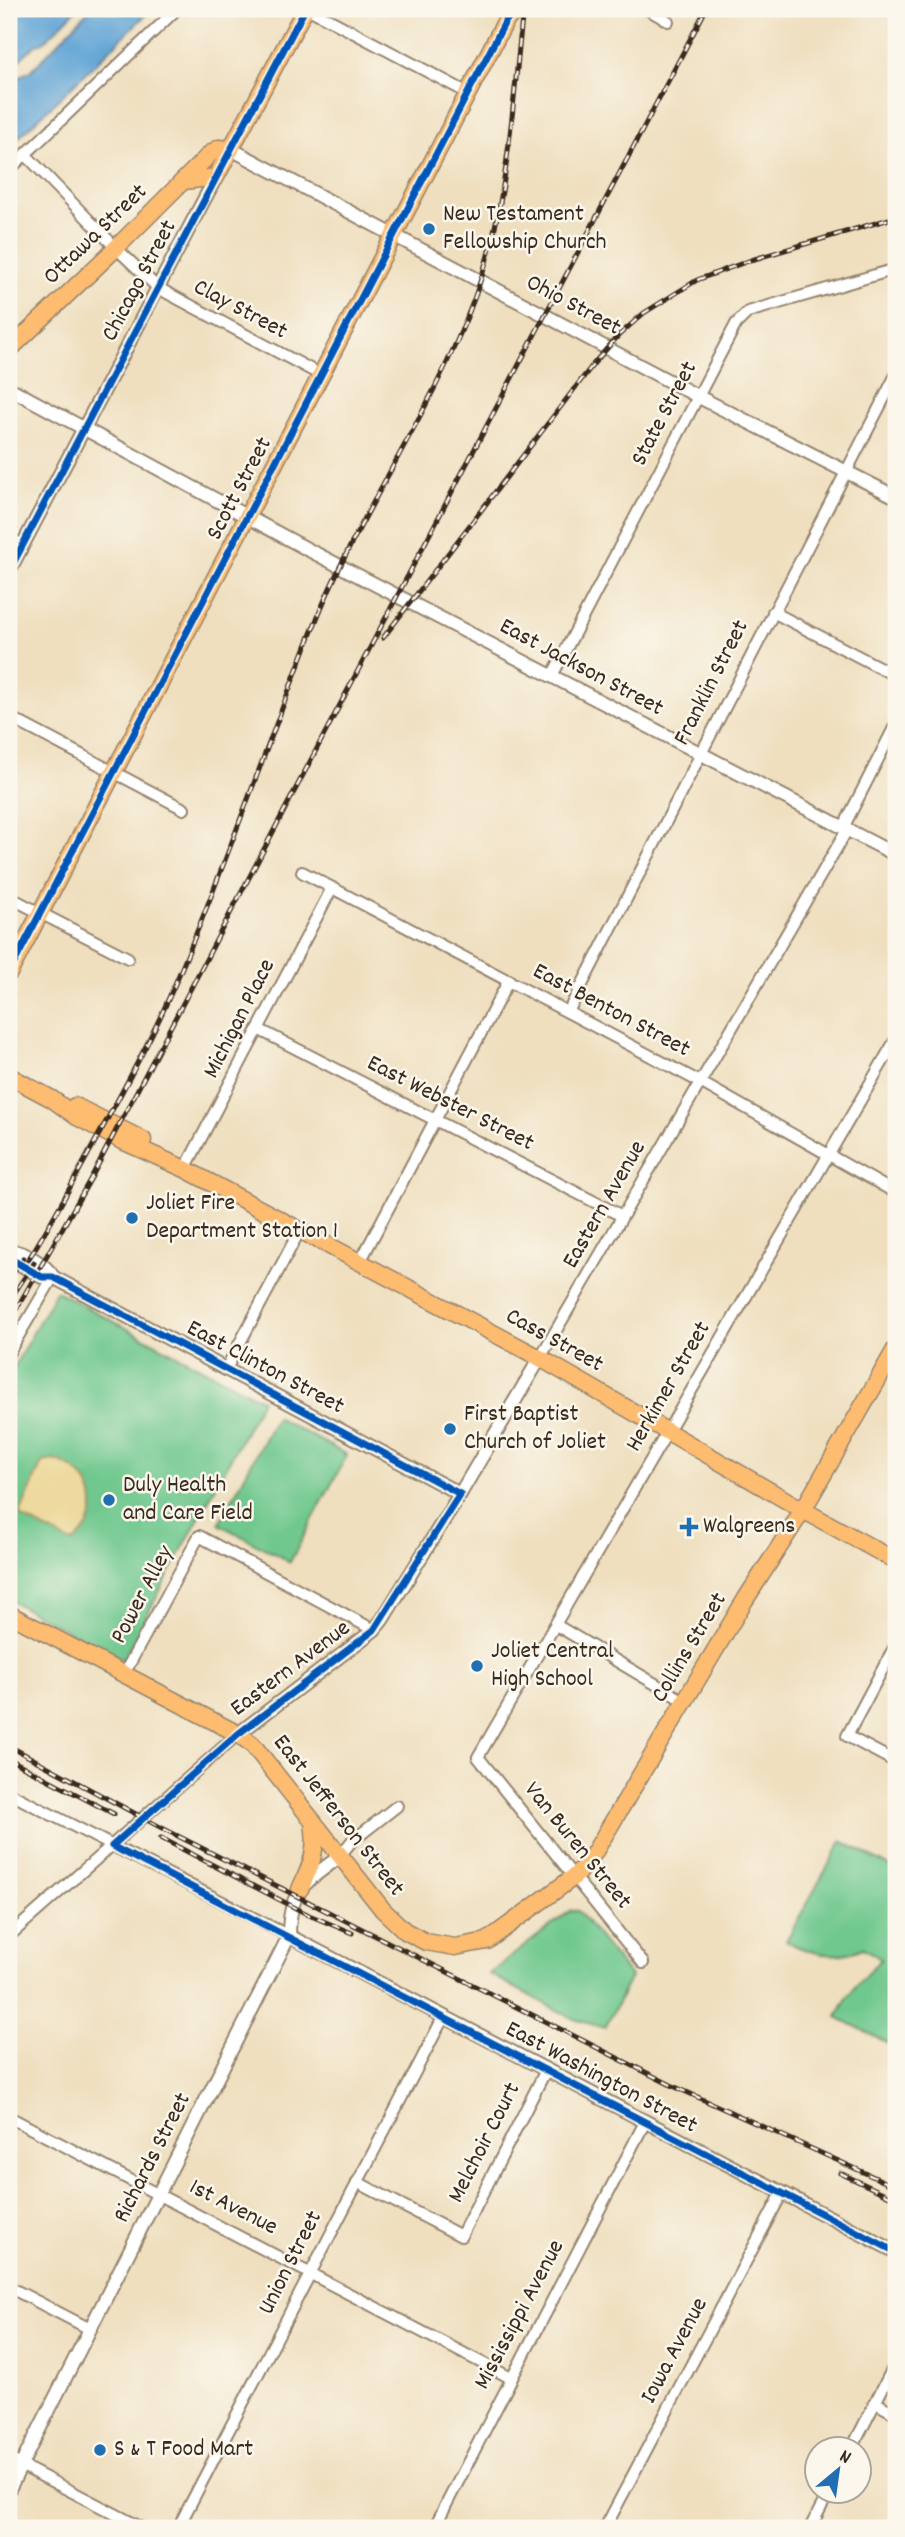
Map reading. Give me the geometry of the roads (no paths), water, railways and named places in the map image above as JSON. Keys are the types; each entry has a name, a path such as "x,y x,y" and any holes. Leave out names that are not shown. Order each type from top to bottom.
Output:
{"main road":[{"name":"Chicago Street","path":"216,177 307,9"},
{"name":"Scott Street","path":"9,973 468,93 506,15 516,9"},
{"name":"Ottawa Street","path":"9,350 211,153 219,148 231,149"},
{"name":"Ottawa Street","path":"184,181 216,177"},
{"name":"Cass Street","path":"9,1076 118,1139 185,1169 540,1358 896,1561"},
{"name":"Collins Street","path":"487,1941 575,1876 591,1858 745,1600 803,1510 896,1348"},
{"name":"East Jefferson Street","path":"9,1614 238,1734 252,1744 388,1916 416,1937 435,1945 455,1947 473,1946 487,1941"},
{"path":"300,1889 316,1848 313,1822"}],"street":[{"path":"9,170 177,9"},
{"path":"307,9 468,93"},
{"path":"647,9 668,21"},
{"name":"Ohio Street","path":"231,149 699,397 896,497"},
{"name":"Clay Street","path":"25,154 158,288 321,375"},
{"name":"Chicago Street","path":"9,571 216,177"},
{"name":"State Street","path":"552,676 736,324 748,312 896,269"},
{"name":"Franklin Street","path":"568,1012 896,376"},
{"name":"East Jackson Street","path":"9,388 896,855"},
{"path":"9,538 22,545"},
{"path":"773,612 896,677"},
{"path":"9,717 184,809"},
{"name":"Eastern Avenue","path":"9,1936 238,1734 374,1630 382,1620 460,1494 700,1082 845,829 896,724"},
{"name":"East Benton Street","path":"302,872 700,1082 896,1193"},
{"name":"Michigan Place","path":"185,1169 332,888"},
{"path":"9,897 128,958"},
{"path":"360,1262 509,981"},
{"name":"East Webster Street","path":"258,1029 622,1216"},
{"name":"Herkimer Street","path":"478,1757 896,1039"},
{"path":"226,1369 300,1230"},
{"name":"East Clinton Street","path":"9,1250 17,1251 47,1267 53,1277"},
{"name":"East Clinton Street","path":"9,1258 42,1277 53,1277 460,1494"},
{"path":"9,1352 53,1277"},
{"name":"Power Alley","path":"124,1674 198,1536 374,1630"},
{"path":"556,1625 684,1701"},
{"path":"896,1644 847,1736 896,1762"},
{"name":"Van Buren Street","path":"478,1757 643,1963"},
{"path":"9,1793 289,1936"},
{"path":"300,1889 340,1857 351,1842 397,1806"},
{"name":"Richards Street","path":"9,2489 15,2462 90,2329 289,1936 290,1909 300,1889"},
{"name":"East Washington Street","path":"289,1936 896,2252"},
{"name":"Union Street","path":"178,2528 443,2018"},
{"name":"Melchoir Court","path":"357,2182 460,2236 547,2070"},
{"name":"1st Avenue","path":"9,2117 511,2378"},
{"name":"Mississippi Avenue","path":"434,2528 645,2122"},
{"name":"Iowa Avenue","path":"605,2528 782,2193"},
{"path":"9,2287 90,2329"},
{"path":"858,2436 896,2362"},
{"path":"876,2403 896,2414"},
{"path":"15,2462 142,2528"},
{"path":"810,2528 821,2506"}],"water":[{"path":"9,9 77,9 45,41 34,46 15,64 9,75"},
{"path":"90,9 152,9 9,147 9,88 22,75 31,71"}],"railway":[{"path":"22,1269 84,1162 164,1009 204,914 332,584 417,423 474,299 486,264 502,192 523,9"},
{"path":"9,1322 91,1178 706,9"},
{"path":"383,638 595,362 618,336 644,313 697,280 751,260 896,217"},
{"path":"9,1279 23,1258"},
{"path":"9,1301 34,1263"},
{"path":"9,1746 162,1828 671,2085 896,2187"},
{"path":"9,1759 114,1814"},
{"path":"161,1838 309,1915 352,1933"},
{"path":"840,2173 896,2199"}],"place":[{"name":"New Testament Fellowship Church","path":"429,229"},
{"name":"Joliet Fire Department Station 1","path":"132,1218"},
{"name":"First Baptist Church of Joliet","path":"450,1429"},
{"name":"Duly Health and Care Field","path":"109,1500"},
{"name":"Walgreens","path":"689,1527"},
{"name":"Joliet Central High School","path":"477,1666"},
{"name":"S & T Food Mart","path":"100,2450"}]}
